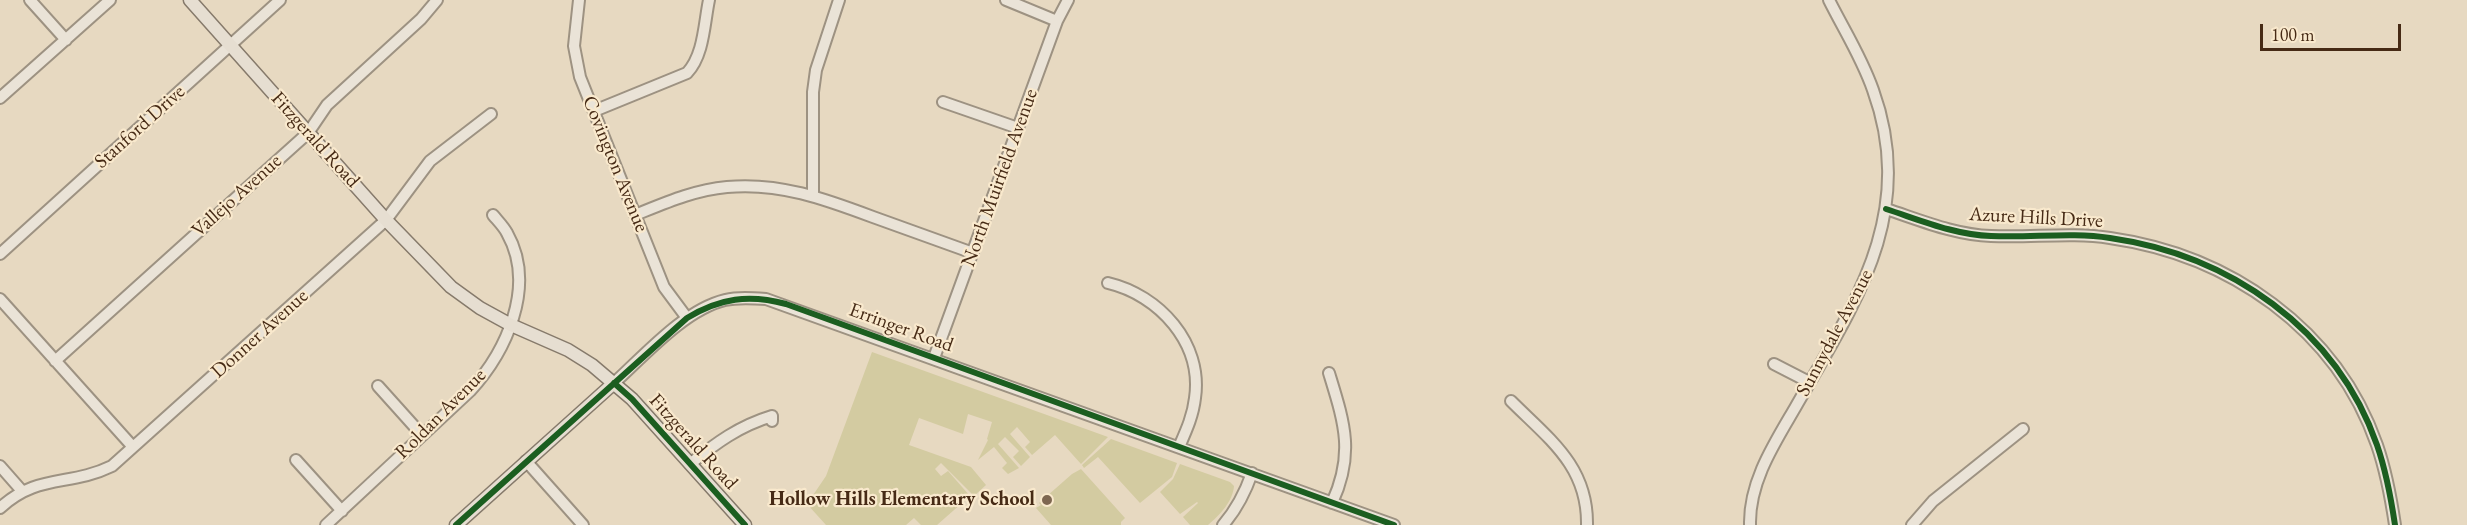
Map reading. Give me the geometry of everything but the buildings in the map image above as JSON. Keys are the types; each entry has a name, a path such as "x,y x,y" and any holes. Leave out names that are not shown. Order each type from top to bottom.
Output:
{"main road":[{"name":"Fitzgerald Road","path":"190,0 386,220 451,286 480,308 511,325 568,350 592,365 632,399 745,525"},
{"name":"Erringer Road","path":"456,525 614,383"}],"street":[{"path":"30,0 66,40"},
{"path":"0,98 110,0"},
{"name":"Stanford Drive","path":"0,254 280,0"},
{"name":"Vallejo Avenue","path":"55,361 308,133 327,105 421,19 437,0"},
{"name":"Covington Avenue","path":"579,0 574,46 580,77 664,287 687,318"},
{"path":"594,111 687,73 694,66 698,56 709,0"},
{"path":"813,195 813,92 816,70 839,0"},
{"path":"1006,0 1057,21"},
{"name":"North Muirfield Avenue","path":"934,358 1057,21 1068,0"},
{"name":"Sunnydale Avenue","path":"1750,525 1754,493 1770,450 1857,300 1870,271 1880,240 1889,191 1888,157 1883,124 1874,91 1861,60 1829,0"},
{"path":"943,102 1018,128"},
{"name":"Donner Avenue","path":"0,508 22,491 46,482 94,475 112,466 386,220 430,161 491,114"},
{"path":"635,215 683,196 725,187 771,187 813,195 972,253"},
{"name":"Azure Hills Drive","path":"1886,209 1975,235 2088,236 2147,244 2183,254 2226,273 2248,286 2267,299 2310,338 2334,367 2358,404 2376,444 2389,486 2395,525"},
{"name":"Roldan Avenue","path":"326,525 483,376 496,357 511,325 518,297 517,266 507,233 493,215"},
{"path":"1108,283 1134,292 1155,305 1173,322 1186,345 1194,369 1195,396 1191,420 1179,447"},
{"name":"Erringer Road","path":"614,383 687,318 705,307 725,300 746,297 766,298 1394,525"},
{"path":"0,299 133,447"},
{"path":"1774,364 1809,382"},
{"path":"1329,373 1344,422 1347,444 1344,472 1332,503"},
{"path":"378,386 422,435"},
{"path":"1511,401 1566,456 1574,468 1585,497 1587,525"},
{"path":"690,464 731,432 772,416 772,421"},
{"path":"1912,525 1933,501 2023,429"},
{"path":"296,460 342,511"},
{"path":"526,461 583,525"},
{"path":"0,466 22,491"},
{"path":"1223,525 1246,491 1252,473"}],"shaded area":[{"path":"872,352 1108,437 1081,464 1055,435 1032,455 1025,447 1030,442 1017,427 1010,434 1030,457 1021,466 1013,457 1019,451 1005,437 998,444 1019,468 1008,474 1002,468 1007,463 994,447 978,460 988,440 992,422 968,414 963,434 919,418 909,445 971,467 986,485 974,496 941,463 935,469 941,476 948,471 970,496 937,525 921,525 914,518 906,525 826,525 807,504 826,476"},
{"path":"1111,439 1177,463 1172,477 1140,503 1098,457 1084,468 1082,465"},
{"path":"1180,464 1230,482 1234,486 1225,507 1208,525 1190,525 1183,517 1197,502 1180,514 1160,492 1173,479"},
{"path":"1081,469 1125,518 1121,525 1051,525 1036,508 1072,474"}],"cycle path":[{"path":"1886,209 1938,226 1978,235 2081,235 2110,238 2154,247 2196,261 2236,280 2273,304 2306,333 2335,366 2359,403 2377,445 2388,485 2395,525"},
{"path":"456,525 687,318 723,302 747,299 786,304 1394,525"},
{"path":"614,383 632,399 745,525"}],"place":[{"name":"Hollow Hills Elementary School","path":"1047,500"}]}
